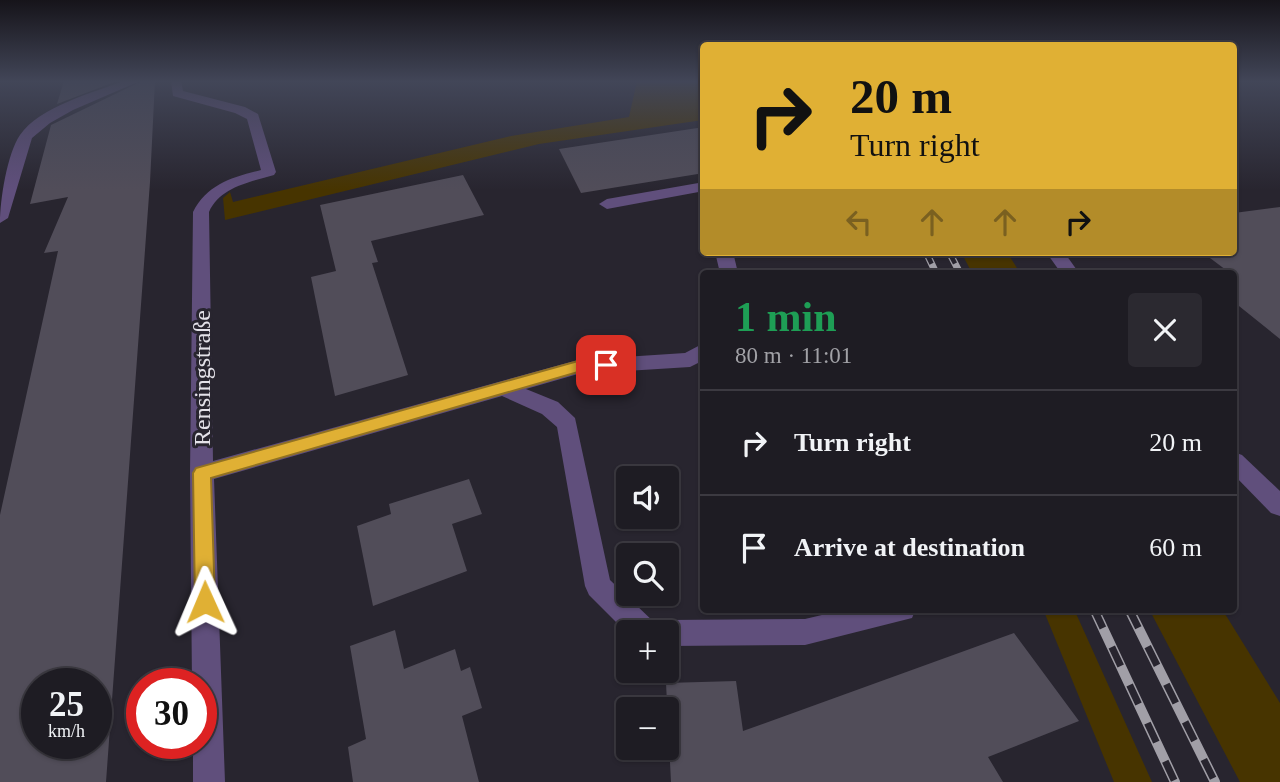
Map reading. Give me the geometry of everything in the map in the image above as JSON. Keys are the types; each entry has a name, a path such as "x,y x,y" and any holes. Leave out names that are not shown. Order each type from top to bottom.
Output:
{"street":[{"path":"0,218 26,136 49,117"},
{"name":"Rensingstraße","path":"209,782 202,473 201,225 204,203 212,195 232,183 269,172 253,117"},
{"path":"607,204 700,187"},
{"path":"202,473 578,367 690,360 700,352"},
{"path":"504,388 550,408 567,424 598,586 633,620"},
{"path":"1237,464 1280,506"},
{"path":"679,633 805,632 885,613"}],"shaded area":[{"path":"626,117 700,117 700,120 539,144 225,220 223,198 230,192 233,202 511,136"},
{"path":"963,256 1009,256 1018,270 970,270"},
{"path":"1045,613 1076,613 1152,782 1114,782"},
{"path":"1151,613 1224,613 1280,703 1280,782 1240,782"}],"building":[{"path":"67,117 153,117 112,700 112,668 21,668 21,759 108,759 106,782 0,782 0,515 58,251 44,253 68,197 30,204 51,125"},
{"path":"700,128 700,174 581,193 559,149"},
{"path":"463,175 484,215 371,241 378,262 372,263 408,375 335,396 311,277 336,271 320,205"},
{"path":"1280,207 1280,339 1237,304 1237,270 1226,270 1207,256 1237,256 1237,213"},
{"path":"469,479 482,514 452,524 467,571 373,606 357,526 391,514 389,504"},
{"path":"395,630 404,669 455,649 461,671 470,667 482,708 462,716 479,782 353,782 348,747 366,739 350,646"},
{"path":"1014,633 1079,721 988,757 1003,782 671,782 670,760 679,760 679,697 667,697 666,683 736,681 743,731"}],"railway":[{"path":"928,256 935,270"},
{"path":"951,256 958,270"},
{"path":"1096,613 1175,782"},
{"path":"1131,613 1215,782"}],"route":[{"path":"205,602 202,473 578,367 606,365"}]}
